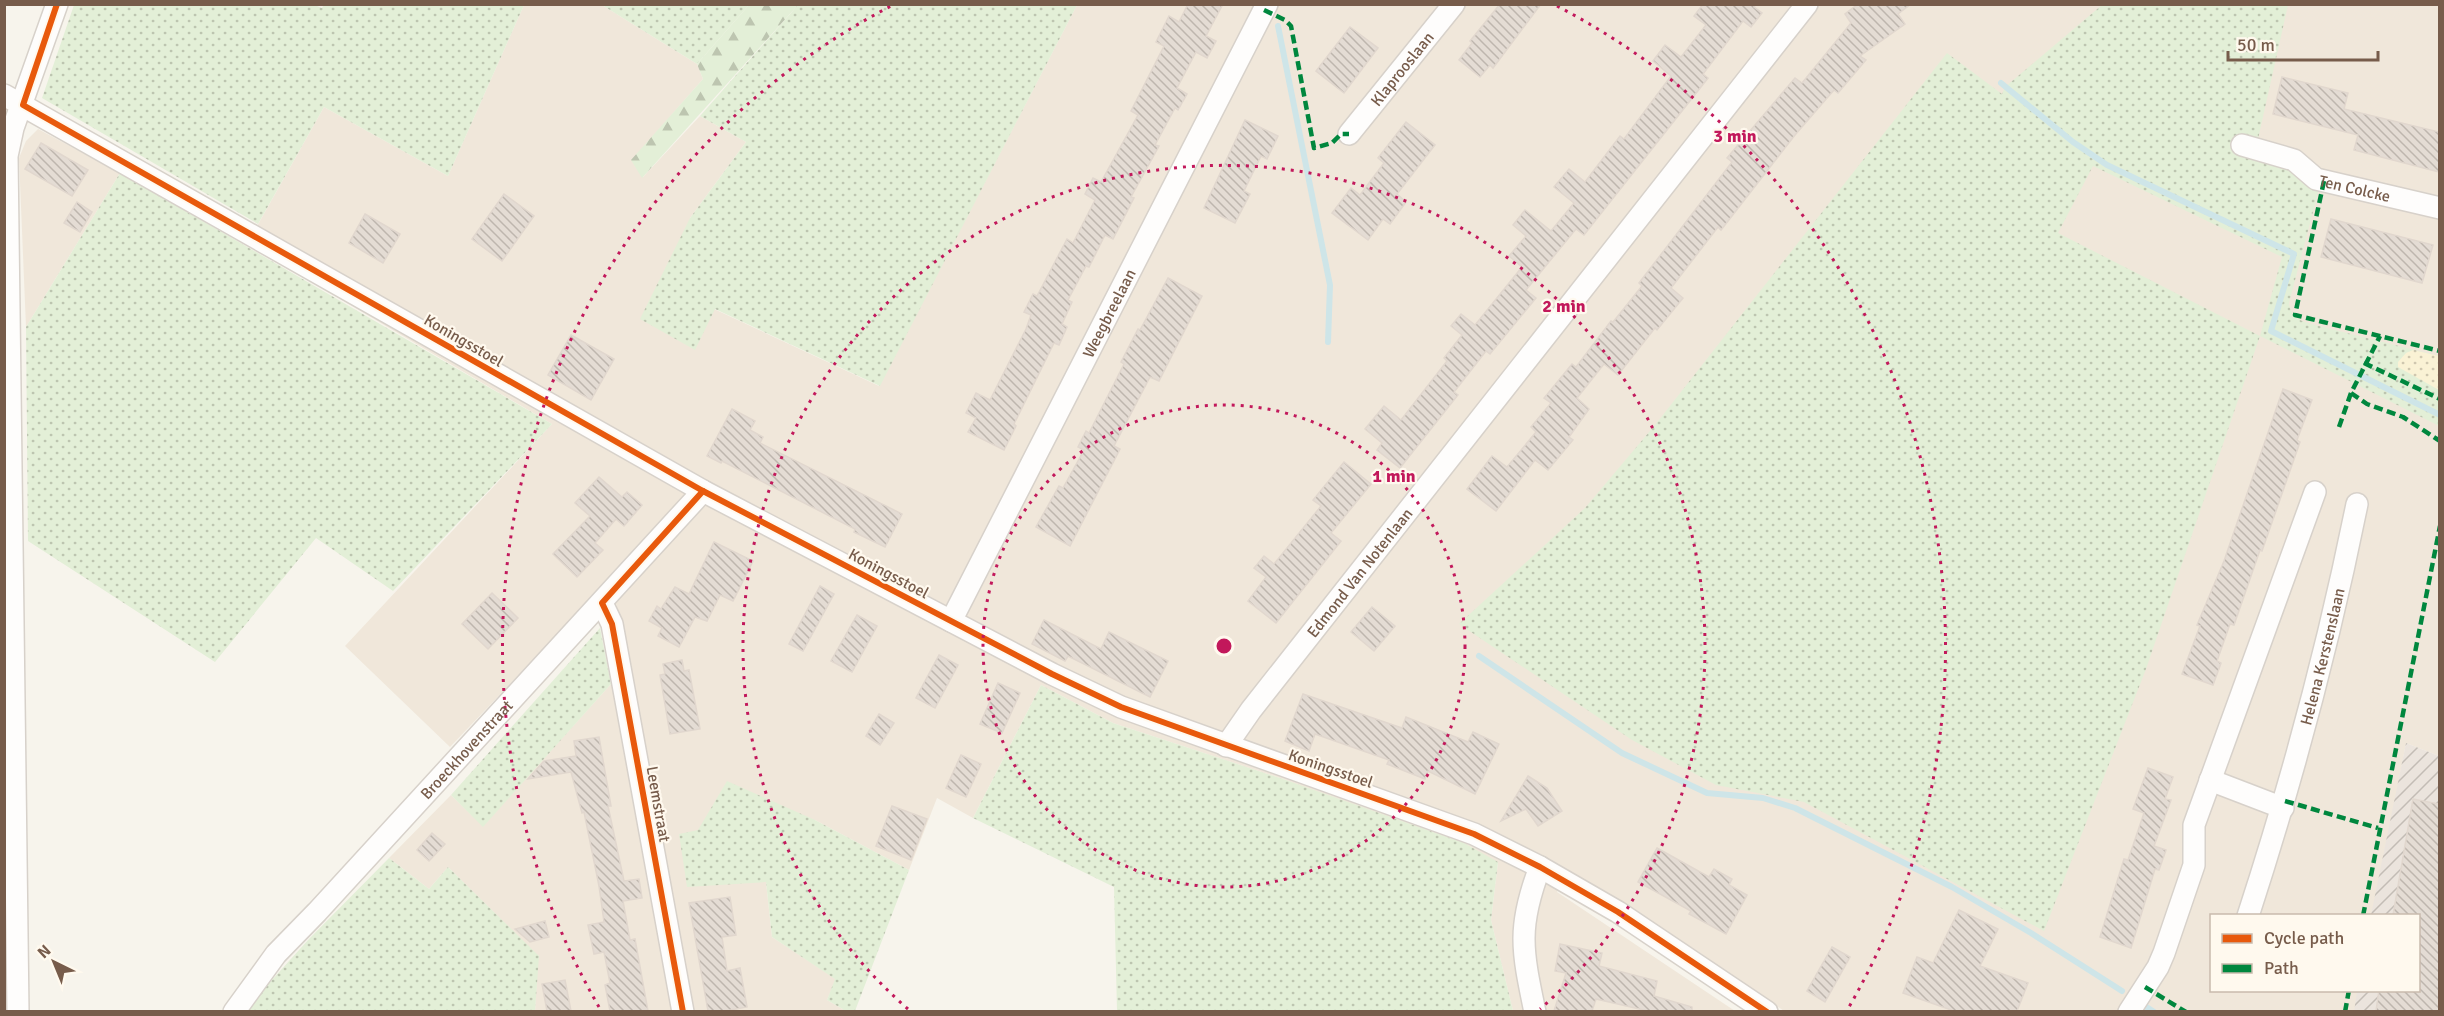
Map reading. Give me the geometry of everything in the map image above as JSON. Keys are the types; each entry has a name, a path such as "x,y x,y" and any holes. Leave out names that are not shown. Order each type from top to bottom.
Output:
{"street":[{"path":"18,1011 7,156 13,128 14,100 57,4"},
{"name":"Weegbreelaan","path":"951,621 1267,4"},
{"name":"Klaprooslaan","path":"1349,134 1454,4"},
{"name":"Edmond Van Notenlaan","path":"1226,746 1251,710 1807,4"},
{"name":"Koningsstoel","path":"14,100 703,491 951,621 1121,708 1474,834 1540,867 1668,944 1767,1011"},
{"name":"Ten Colcke","path":"2242,144 2294,160 2316,179 2439,208"},
{"name":"Broeckhovenstraat","path":"234,1011 276,954 703,491"},
{"path":"2129,1011 2158,967 2164,953 2194,865 2194,825 2315,492"},
{"name":"Helena Kerstenslaan","path":"2248,914 2283,808 2344,567 2357,504"},
{"name":"Leemstraat","path":"602,603 612,624 683,1011"},
{"path":"2210,780 2283,808"},
{"path":"1535,1011 1523,956 1523,932 1528,900 1540,867"}],"shaded area":[{"path":"524,5 602,5 697,64 703,79 632,160 643,177 700,116 746,142 690,218 714,309 879,386 1077,5 2439,5 2439,756 2406,743 2373,914 2210,914 2210,992 2359,992 2355,1011 1784,1011 1696,950 1565,871 1557,892 1735,1011 1513,1011 1491,920 1498,862 1283,779 1113,723 1041,685 973,818 937,798 909,870 815,820 766,882 772,937 836,979 827,1000 846,1011 535,1011 538,956 448,867 429,889 389,858 451,795 483,826 611,684 632,668 610,579 450,747 345,646 552,424 247,244 324,107 448,176"},
{"path":"38,129 120,173 26,327 19,158 26,141"},
{"path":"2406,743 2439,756 2439,1011 2354,1012 2357,992 2420,992 2420,914 2371,914"}],"green space":[{"path":"312,4 322,8 324,4 524,5 448,176 324,107 258,224 42,98 74,5"},
{"path":"602,5 749,5 697,64"},
{"path":"749,5 798,5 642,178 631,160 703,79 697,64"},
{"path":"798,5 1077,5 880,386 715,309 695,350 640,319 690,218 746,142 700,116"},
{"path":"2102,5 2288,5 2258,139 2286,166 2319,189 2289,303 2292,313 2310,324 2439,356 2439,426 2260,336 2146,669 2044,931 1804,802 1716,785 1632,740 1459,624 1585,508 1655,425 1947,53 2002,94 2005,87","holes":["2093,166 2282,257 2260,336 2058,233"]},
{"path":"120,173 552,424 393,591 316,538 215,662 28,541 26,327"},
{"path":"600,628 611,684 483,827 451,795"},
{"path":"1041,685 1113,723 1283,779 1464,843 1498,862 1491,920 1513,1011 1117,1011 1114,887 973,818"},
{"path":"727,781 815,820 909,870 855,1011 846,1011 827,1000 835,979 772,937 766,882 687,887 679,834 698,830"},
{"path":"389,858 429,889 448,867 539,956 535,1011 243,1012 309,939"}],"sand":[{"path":"2413,350 2439,356 2439,390 2398,367 2398,362 2406,353"}],"building":[{"path":"1188,4 1223,4 1206,36 1216,41 1207,58 1196,52 1177,88 1187,94 1178,110 1175,108 1155,145 1159,146 1131,197 1134,198 1113,239 1105,235 1089,267 1086,266 1068,300 1072,302 1062,324 1067,327 1059,345 1054,343 1014,424 1016,426 1004,450 968,432 976,418 966,413 976,393 990,400 1026,329 1031,315 1024,312 1033,294 1037,296 1067,239 1073,243 1095,200 1085,194 1093,178 1101,182 1138,115 1131,111 1164,46 1156,42 1169,16 1179,22"},
{"path":"1500,4 1541,4 1493,68 1490,65 1480,77 1459,60 1472,43 1470,41"},
{"path":"1703,4 1756,4 1754,7 1762,13 1751,27 1743,21 1703,74 1708,78 1584,235 1576,229 1526,290 1536,298 1490,354 1486,351 1454,392 1458,395 1400,468 1377,450 1382,443 1365,429 1384,406 1401,420 1447,361 1444,358 1462,335 1451,326 1461,314 1475,325 1522,267 1509,256 1526,236 1513,225 1525,210 1551,231 1574,203 1554,187 1569,169 1585,182 1620,136 1624,139 1671,76 1653,61 1665,45 1681,57 1706,25 1694,16"},
{"path":"1858,4 1911,4 1898,14 1905,24 1860,56 1866,60 1838,93 1834,90 1795,135 1721,230 1718,227 1671,288 1683,298 1657,330 1655,328 1618,375 1604,364 1577,398 1589,409 1569,437 1573,440 1548,470 1535,460 1496,511 1467,489 1492,456 1507,467 1536,432 1531,427 1551,403 1544,398 1572,364 1576,367 1611,321 1613,322 1642,286 1639,283 1732,162 1727,158 1795,78 1802,83 1851,23 1845,14"},
{"path":"1350,27 1378,48 1344,93 1316,71"},
{"path":"2282,77 2348,93 2344,109 2439,132 2439,172 2354,150 2358,135 2273,114"},
{"path":"1245,120 1278,136 1267,159 1261,156 1244,191 1250,194 1235,223 1204,208"},
{"path":"1406,122 1435,145 1397,194 1406,202 1390,224 1383,219 1368,240 1332,213 1351,188 1360,195 1384,163 1378,158"},
{"path":"41,143 88,170 72,196 25,169"},
{"path":"504,194 534,216 502,261 472,239"},
{"path":"77,202 92,212 80,232 64,223"},
{"path":"365,214 400,234 383,263 349,243"},
{"path":"2331,219 2433,245 2422,283 2321,257"},
{"path":"1168,278 1202,296 1159,381 1150,377 1114,446 1120,449 1070,546 1036,527 1059,486 1063,488 1084,450 1078,447 1086,431 1089,433 1124,364 1121,362"},
{"path":"571,335 614,359 591,400 548,375"},
{"path":"2283,389 2312,400 2297,440 2300,442 2262,551 2260,550 2234,625 2230,624 2217,661 2221,663 2213,685 2182,674 2200,626 2197,625 2224,561"},
{"path":"732,409 755,421 750,430 763,437 760,443 902,514 885,547 854,532 855,529 722,461 721,463 707,456"},
{"path":"1344,462 1371,484 1331,533 1341,541 1276,623 1248,601 1266,577 1254,568 1264,556 1274,564 1321,506 1313,500"},
{"path":"599,477 622,497 627,492 642,505 624,526 616,519 595,543 603,550 577,577 553,554 590,516 575,503"},
{"path":"714,542 753,561 733,601 720,595 707,621 695,617 679,647 658,636 662,628 649,621 657,606 661,609 675,587 689,594"},
{"path":"820,586 834,594 803,651 789,644"},
{"path":"492,593 518,618 488,649 462,624"},
{"path":"1372,607 1395,626 1374,651 1351,632"},
{"path":"857,615 877,626 852,672 831,661"},
{"path":"1044,620 1101,649 1109,632 1168,661 1150,697 1068,656 1065,661 1032,644"},
{"path":"939,655 958,665 935,708 916,698"},
{"path":"682,660 684,671 689,670 700,729 670,734 660,675 665,674 663,664"},
{"path":"998,683 1020,693 1002,733 980,724"},
{"path":"1303,694 1402,728 1406,717 1468,742 1473,732 1499,744 1475,794 1428,771 1425,779 1387,764 1389,760 1315,734 1309,751 1285,741"},
{"path":"879,714 894,723 880,745 866,736"},
{"path":"599,737 611,806 608,806 624,881 639,879 642,898 623,901 630,940 635,939 648,1011 610,1011 605,985 610,983 604,952 594,954 588,925 604,922 599,886 584,812 582,813 571,772 528,779 544,761 576,756 574,741"},
{"path":"961,755 981,764 966,797 946,788"},
{"path":"2148,768 2173,777 2165,799 2171,800 2154,846 2166,850 2159,870 2155,869 2131,948 2100,937 2124,859 2128,860 2144,813 2133,809"},
{"path":"1528,776 1547,788 1562,811 1538,826 1526,809 1501,821"},
{"path":"2413,799 2439,804 2439,1011 2376,1011 2379,992 2420,992 2420,914 2393,914"},
{"path":"892,806 927,819 911,860 876,846"},
{"path":"432,833 445,844 429,861 417,850"},
{"path":"1657,848 1709,877 1714,869 1732,879 1729,885 1747,895 1726,934 1689,914 1691,911 1638,882"},
{"path":"730,897 736,935 722,937 727,971 740,968 747,1007 708,1011 689,903"},
{"path":"1959,910 1998,929 1980,966 2028,983 2017,1011 1954,1011 1903,993 1917,957 1933,963"},
{"path":"545,921 549,937 530,942 515,929"},
{"path":"1560,944 1602,953 1599,966 1657,981 1654,996 1692,1007 1692,1011 1648,1011 1596,999 1592,1011 1554,1011 1566,973 1555,971"},
{"path":"1832,947 1850,957 1825,1002 1807,991"},
{"path":"565,980 571,1011 547,1011 542,984"}],"waterway":[{"path":"1278,26 1330,285 1328,342"},
{"path":"2001,83 2073,142 2107,165 2294,254 2271,331 2440,415"},
{"path":"1479,656 1622,753 1707,793 1763,798 1795,808 1952,887 2031,933 2122,991"},
{"path":"2145,1006 2154,1012"}],"marked path":[{"path":"1264,10 1285,20 1291,26 1314,148 1332,143 1341,134 1349,134"},
{"path":"2324,181 2295,315 2440,351"},
{"path":"2339,427 2351,393 2380,336"},
{"path":"2364,363 2440,399"},
{"path":"2351,393 2367,404 2403,417 2440,441"},
{"path":"2363,914 2440,526"},
{"path":"2285,801 2378,828"},
{"path":"2145,987 2186,1012"},
{"path":"2345,1012 2349,992"}],"cycle path":[{"path":"57,4 23,105 703,491 1052,674 1121,707 1474,834 1540,867 1618,912 1767,1012"},
{"path":"683,1012 612,624 602,603 703,491"}]}
